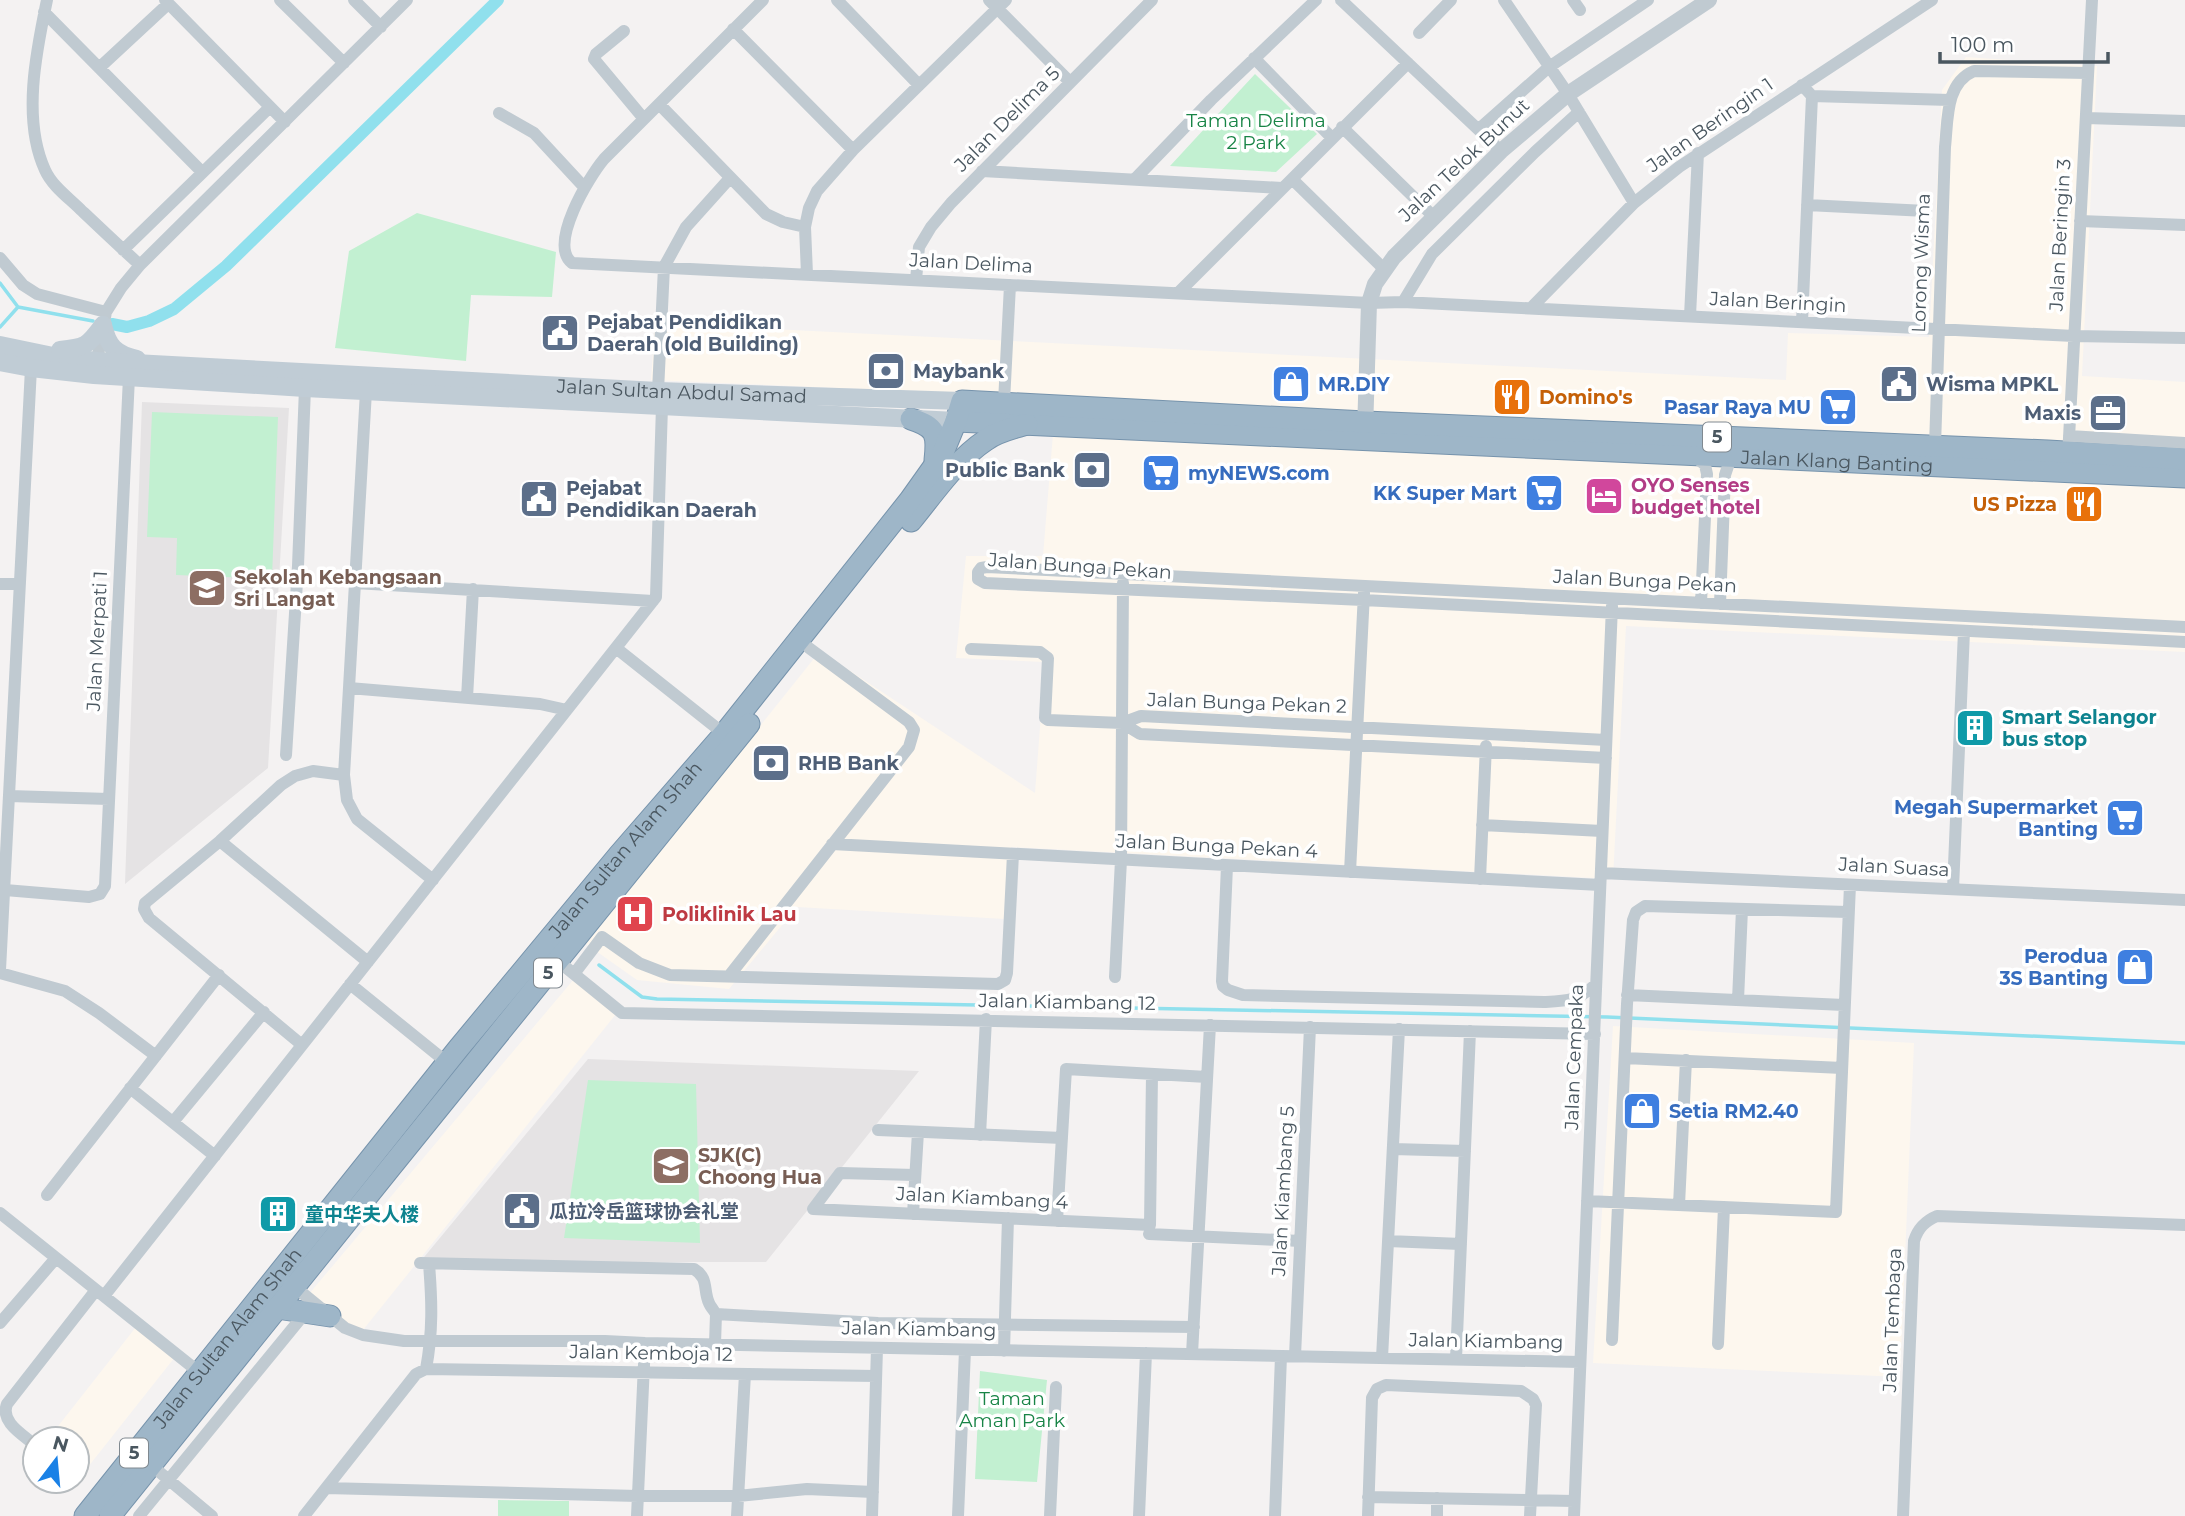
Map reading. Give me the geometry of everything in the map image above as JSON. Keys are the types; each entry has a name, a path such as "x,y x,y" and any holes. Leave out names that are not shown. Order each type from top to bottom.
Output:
{"highway":[{"name":"Jalan Sultan Abdul Samad","path":"969,411 1004,402 1365,431"},
{"name":"Jalan Sultan Abdul Samad","path":"969,411 1027,424 1365,431"},
{"name":"5","path":"957,466 969,411"},
{"name":"Jalan Sultan Alam Shah","path":"385,1157 566,967 729,738 934,469 969,411"},
{"path":"911,419 931,427 934,433 937,444 934,469"},
{"path":"957,466 987,439 1027,424"},
{"name":"Jalan Klang Banting","path":"1365,431 1935,446 2185,459"},
{"name":"Jalan Klang Banting","path":"1365,431 1731,457 2068,453 2185,477"},
{"name":"Jalan Sultan Alam Shah","path":"110,1516 151,1465 207,1379 385,1157 458,1049 618,856 809,648 957,466"},
{"name":"Jalan Sultan Alam Shah","path":"85,1516 207,1379 277,1308 286,1280"},
{"path":"277,1308 330,1316"}],"main road":[{"path":"32,360 83,347 91,341 104,318"},
{"path":"104,318 107,340 115,350 128,357 167,365"},
{"name":"Jalan Sultan Abdul Samad","path":"3,354 96,368 129,377 306,388 660,398 969,411"},
{"name":"Jalan Sultan Abdul Samad","path":"96,368 167,365 660,398 911,419 969,411"}],"street":[{"path":"280,0 344,63"},
{"path":"354,0 381,27"},
{"path":"96,368 104,318 121,288 140,265 407,0"},
{"path":"499,113 534,133 584,187 604,159 762,0"},
{"path":"837,0 919,85"},
{"name":"Jalan Delima 5","path":"916,280 919,247 951,202 1152,0"},
{"path":"1134,180 1254,58 1316,0"},
{"path":"1341,0 1501,150"},
{"path":"1419,33 1451,0"},
{"path":"1504,0 1569,94 1634,203"},
{"name":"Jalan Telok Bunut","path":"1365,431 1369,303 1375,284 1384,269 1433,216 1501,150 1569,94 1709,0"},
{"name":"Jalan Beringin 1","path":"1531,308 1634,203 1698,153 1932,0"},
{"name":"Jalan Beringin 3","path":"2068,453 2092,0"},
{"path":"99,68 167,2 285,122"},
{"path":"1479,130 1549,67 1639,2"},
{"path":"807,274 805,226 817,191 853,150 998,3 1070,82"},
{"path":"46,6 99,68 202,173"},
{"path":"46,6 34,67 33,96 37,146 45,172 58,188 140,265"},
{"path":"733,29 853,150"},
{"path":"624,31 596,54 594,59 644,119"},
{"path":"1254,58 1332,138"},
{"path":"1178,293 1408,63"},
{"name":"Lorong Wisma","path":"1935,446 1945,147 1950,100 1966,74 1974,71 2088,73"},
{"path":"1802,85 1812,96 1802,322"},
{"path":"1812,96 1950,100"},
{"path":"659,104 766,214 783,222 805,226"},
{"path":"123,250 270,107"},
{"path":"1403,302 1432,254 1579,112"},
{"path":"2086,117 2185,121"},
{"path":"1342,127 1433,216"},
{"path":"1690,316 1698,153"},
{"path":"982,171 1282,188"},
{"path":"21,1432 7,1419 5,1413 8,1404 215,1156 656,597 664,267 686,227 730,178"},
{"path":"1293,178 1384,269"},
{"name":"Jalan Delima","path":"584,187 569,220 564,251 567,259 572,262 1369,303"},
{"path":"1807,205 1926,211"},
{"path":"2080,221 2185,225"},
{"path":"0,258 23,285 37,293 104,318"},
{"path":"1004,402 1010,285"},
{"name":"Jalan Beringin","path":"1369,303 1403,302 2074,336 2185,338"},
{"path":"32,360 9,796 4,831 5,890 0,971 65,991 156,1056"},
{"name":"Jalan Merpati 1","path":"5,890 89,897 100,894 105,886 129,377"},
{"path":"286,755 306,388"},
{"path":"366,391 344,775 347,800 357,820 433,880"},
{"path":"2068,453 2185,443"},
{"path":"1693,455 1705,465 1707,474 1701,603"},
{"path":"1720,604 1725,475 1731,457"},
{"name":"Jalan Bunga Pekan","path":"2185,627 1613,599 1364,593 1122,589 985,583 978,579 978,572 987,567 1123,575 1364,593 1612,613 2185,642"},
{"path":"1115,978 1121,860 1123,575"},
{"path":"355,583 653,601"},
{"path":"0,584 19,584"},
{"path":"467,698 473,589"},
{"path":"1350,872 1364,593"},
{"name":"Jalan Cempaka","path":"1574,1516 1613,599"},
{"path":"2079,637 2080,622"},
{"path":"1953,889 1964,631"},
{"path":"616,648 729,738"},
{"path":"729,976 909,747 914,730 909,722 809,648"},
{"path":"971,649 1040,652 1046,655 1045,718 1048,720 1122,723"},
{"path":"349,688 540,704 567,710"},
{"name":"Jalan Bunga Pekan 2","path":"1122,723 1141,716 1606,740"},
{"name":"Jalan Bunga Pekan 2","path":"1122,723 1140,734 1606,758"},
{"path":"1480,878 1487,734"},
{"path":"302,1045 149,918 144,909 147,899 220,841 281,785 295,776 313,771 344,775"},
{"path":"9,796 109,799"},
{"path":"1482,825 1602,831"},
{"path":"220,841 368,962"},
{"name":"Jalan Bunga Pekan 4","path":"832,844 1480,878 1600,879"},
{"path":"566,967 602,937 639,963 670,975 998,984 1005,980 1007,972 1013,854"},
{"path":"1227,866 1222,981 1223,986 1235,993 1544,1003 1576,999 1585,995 1596,984"},
{"name":"Jalan Suasa","path":"1600,879 1850,884 2185,900"},
{"path":"1587,1201 1836,1212 1850,884"},
{"path":"1612,1340 1627,1000 1633,920 1636,912 1644,906 1849,912"},
{"path":"1738,1000 1742,909"},
{"name":"Jalan Kiambang 12","path":"566,967 622,1013 1595,1034"},
{"path":"47,1195 219,975"},
{"path":"350,985 439,1056"},
{"path":"1627,1000 1738,1000 1844,1011"},
{"path":"173,1122 264,1012"},
{"path":"980,1135 986,1019"},
{"path":"1192,1354 1210,1025"},
{"name":"Jalan Kiambang 5","path":"1295,1356 1310,1027"},
{"path":"1382,1358 1399,1029"},
{"path":"1456,1359 1470,1031"},
{"path":"1625,1058 1842,1068"},
{"path":"1679,1205 1686,1060"},
{"path":"1057,1221 1066,1069 1207,1077"},
{"path":"1149,1229 1152,1074"},
{"path":"130,1088 215,1156"},
{"path":"878,1130 1062,1138"},
{"path":"913,1214 918,1132"},
{"path":"1393,1149 1465,1151"},
{"name":"Jalan Kiambang 4","path":"915,1175 840,1173 813,1209 1057,1221 1149,1229 1199,1238 1300,1241"},
{"path":"1718,1344 1724,1207"},
{"path":"0,1213 207,1379"},
{"name":"Jalan Tembaga","path":"1903,1516 1914,1241 1922,1226 1937,1216 2185,1224"},
{"path":"1004,1350 1008,1218"},
{"path":"1388,1241 1461,1244"},
{"path":"0,1324 56,1258"},
{"path":"304,1516 416,1374 426,1369 433,1312 424,1264 694,1269 701,1273 705,1280 709,1305 716,1314 716,1343"},
{"name":"Jalan Kiambang","path":"286,1280 345,1328 363,1335 404,1341 605,1341 1580,1362"},
{"path":"139,1516 306,1312"},
{"name":"Jalan Kiambang","path":"716,1314 878,1323 1194,1327"},
{"path":"637,1516 645,1343"},
{"path":"872,1516 877,1348"},
{"path":"958,1516 965,1350"},
{"path":"1139,1516 1146,1353"},
{"path":"1275,1516 1281,1356"},
{"name":"Jalan Kemboja 12","path":"426,1369 876,1376"},
{"path":"737,1516 746,1374"},
{"path":"1368,1516 1372,1398 1377,1389 1385,1385 1521,1391 1532,1399 1536,1405 1530,1516"},
{"path":"1050,1516 1056,1387"},
{"path":"151,1465 212,1516"},
{"path":"326,1488 638,1496 738,1496 807,1489 873,1492"},
{"path":"1368,1497 1574,1502"},
{"path":"1437,1498 1437,1516"}],"shaded area":[{"path":"1966,57 2097,66 2082,376 2185,382 2185,652 1626,626 1613,879 1011,847 1005,919 797,907 729,989 637,980 586,944 820,651 1035,793 1045,662 956,658 966,556 1043,556 1056,397 651,380 655,323 1786,380 1788,333 1929,337 1942,90"},
{"name":"Sekolah Kebangsaan Sri Langat","path":"142,402 289,408 268,768 125,884"},
{"path":"574,979 616,1014 363,1330 346,1324 309,1294"},
{"path":"1613,1026 1914,1043 1900,1377 1593,1363"},
{"name":"SJK(C) Choong Hua","path":"588,1059 919,1071 766,1262 420,1262"},
{"path":"136,1327 175,1357 91,1463 91,1425 59,1425"}],"green space":[{"name":"Taman Delima 2 Park","path":"1255,74 1317,134 1276,172 1170,166"},
{"path":"417,213 556,252 552,297 471,295 466,361 335,348 349,251"},
{"path":"152,412 278,417 272,579 176,575 177,538 147,537"},
{"path":"588,1080 696,1084 700,1243 564,1238"},
{"name":"Taman Aman Park","path":"980,1371 1047,1380 1037,1482 975,1479"},
{"path":"498,1500 569,1501 569,1516 498,1516"}],"waterway":[{"path":"112,324 127,327 149,321 174,309 226,266 498,0"},
{"path":"0,283 18,307 93,321"},
{"path":"0,327 18,307"},
{"path":"599,965 642,997 657,999 1607,1017 2185,1043"}],"place":[{"name":"Pejabat Pendidikan Daerah (old Building)","path":"560,333"},
{"name":"Maybank","path":"886,371"},
{"name":"MR.DIY","path":"1291,384"},
{"name":"Wisma MPKL","path":"1899,384"},
{"name":"Domino's","path":"1512,397"},
{"name":"Pasar Raya MU","path":"1838,407"},
{"name":"Maxis","path":"2108,413"},
{"name":"Public Bank","path":"1092,470"},
{"name":"myNEWS.com","path":"1161,473"},
{"name":"KK Super Mart","path":"1544,493"},
{"name":"OYO Senses budget hotel","path":"1604,496"},
{"name":"Pejabat Pendidikan Daerah","path":"539,499"},
{"name":"US Pizza","path":"2084,504"},
{"name":"Sekolah Kebangsaan Sri Langat","path":"207,588"},
{"name":"Smart Selangor bus stop","path":"1975,728"},
{"name":"RHB Bank","path":"771,763"},
{"name":"Megah Supermarket Banting","path":"2125,818"},
{"name":"Poliklinik Lau","path":"635,914"},
{"name":"Perodua 3S Banting","path":"2135,967"},
{"name":"Setia RM2.40","path":"1642,1111"},
{"name":"SJK(C) Choong Hua","path":"671,1166"},
{"name":"瓜拉冷岳篮球协会礼堂","path":"522,1211"},
{"name":"童中华夫人楼","path":"278,1214"}]}
